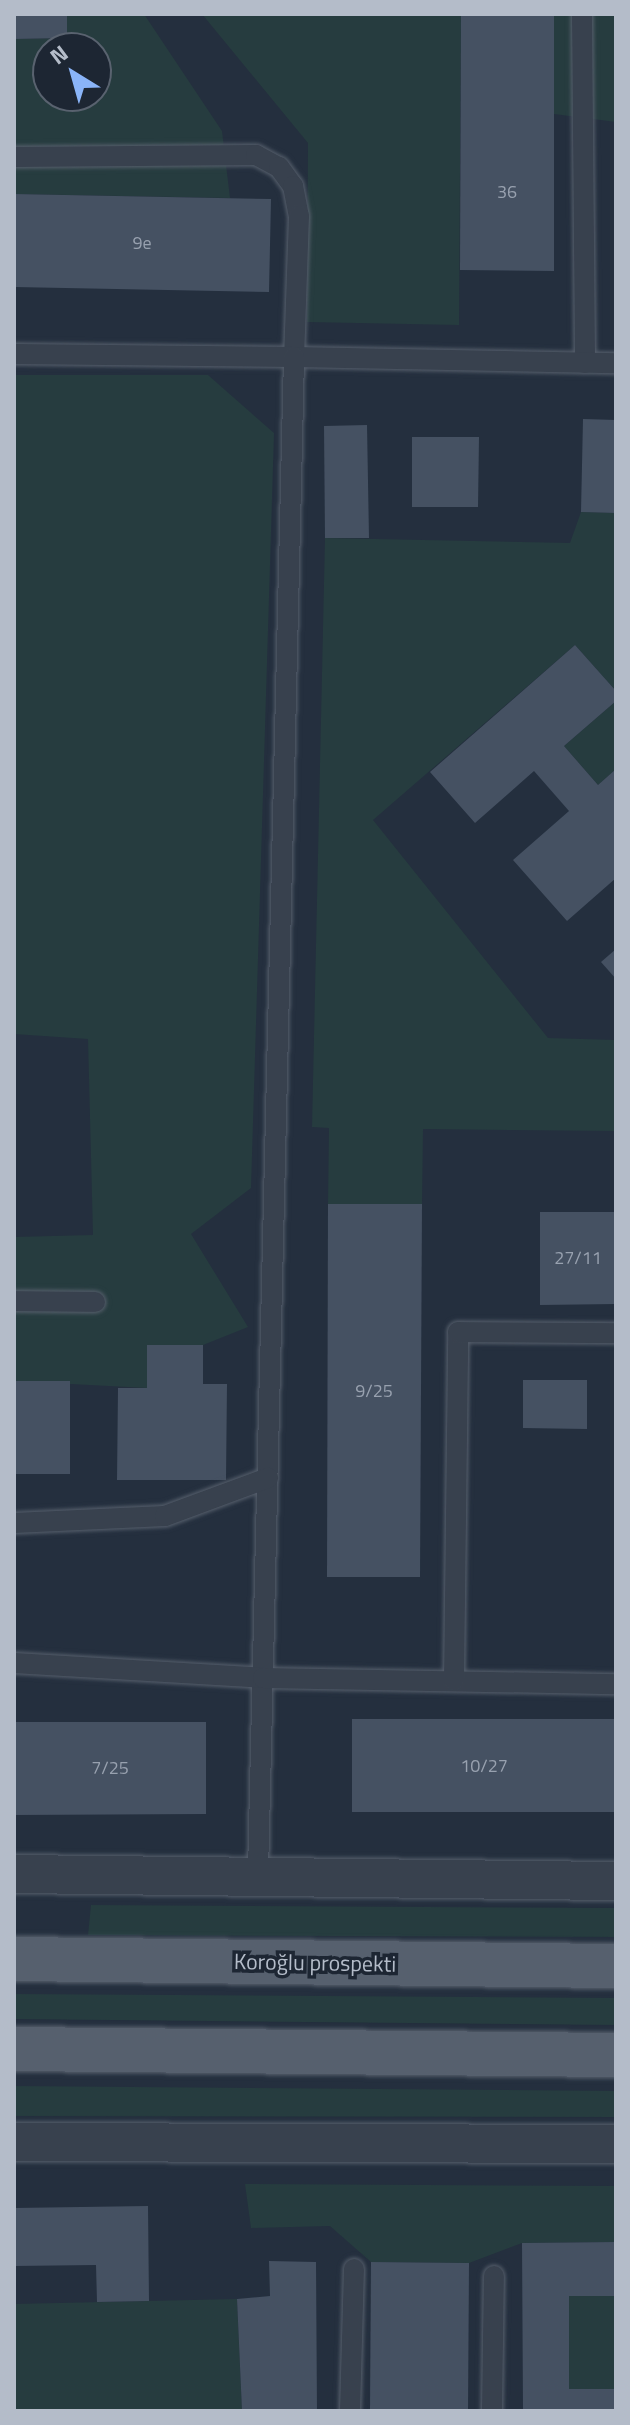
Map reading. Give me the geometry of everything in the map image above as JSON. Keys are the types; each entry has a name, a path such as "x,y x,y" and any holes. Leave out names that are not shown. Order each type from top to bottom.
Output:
{"main road":[{"name":"Koroğlu prospekti","path":"14,1959 616,1966"},
{"path":"14,2049 616,2055"}],"street":[{"path":"14,1874 616,1881"},
{"path":"14,2142 616,2144"}],"lane":[{"path":"582,14 585,363"},
{"path":"14,157 256,155 279,167 293,186 299,216 258,1876"},
{"path":"14,354 616,363"},
{"path":"14,1301 95,1302"},
{"path":"454,1681 458,1332 616,1333"},
{"path":"14,1523 165,1516 268,1478"},
{"path":"14,1663 263,1678 616,1684"},
{"path":"350,2411 354,2269"},
{"path":"492,2411 494,2276"}],"green space":[{"path":"67,14 144,14 222,131 230,198 14,194 14,39 32,39 32,112 112,112 112,32 67,32"},
{"path":"202,14 461,14 459,325 307,322 308,143"},
{"path":"554,14 616,14 616,122 554,114"},
{"path":"14,375 208,375 274,433 251,1188 191,1234 248,1327 203,1345 147,1345 147,1388 14,1381 14,1237 93,1235 88,1039 14,1034"},
{"path":"581,512 616,513 616,691 575,645 373,820 548,1038 616,1040 616,1131 423,1129 422,1204 328,1204 329,1128 312,1127 325,538 570,543"},
{"path":"616,701 616,769 598,785 564,746"},
{"path":"91,1905 616,1908 616,1937 88,1935"},
{"path":"14,1994 616,1998 616,2025 14,2019"},
{"path":"14,2086 616,2091 616,2117 14,2116"},
{"path":"245,2184 616,2186 616,2242 522,2243 469,2263 371,2262 330,2226 251,2228"},
{"path":"569,2296 616,2296 616,2389 569,2389"},
{"path":"237,2299 242,2411 14,2411 14,2304"}],"building":[{"path":"14,14 67,14 67,32 32,32 32,39 14,39"},
{"path":"461,14 554,14 554,271 460,270"},
{"path":"14,194 271,199 269,292 14,287"},
{"path":"583,419 616,420 616,513 581,512"},
{"path":"367,425 369,538 325,538 324,426"},
{"path":"412,437 479,437 478,507 412,507"},
{"path":"575,645 616,691 616,701 564,746 598,785 616,769 616,878 567,921 513,860 569,811 534,771 475,823 430,772"},
{"path":"616,949 616,979 601,962"},
{"path":"328,1204 422,1204 420,1577 327,1577"},
{"path":"540,1212 616,1212 616,1304 540,1305"},
{"path":"147,1345 203,1345 203,1384 227,1384 226,1480 117,1480 118,1388 147,1388"},
{"path":"523,1380 587,1380 587,1429 523,1428"},
{"path":"14,1381 70,1381 70,1474 14,1474"},
{"path":"352,1719 616,1719 616,1812 352,1812"},
{"path":"14,1722 206,1722 206,1814 14,1815"},
{"path":"148,2206 149,2301 97,2302 96,2265 14,2266 14,2208"},
{"path":"616,2242 616,2296 569,2296 569,2389 616,2389 616,2411 523,2411 522,2243"},
{"path":"269,2261 316,2262 317,2411 242,2411 237,2299 270,2296"},
{"path":"371,2262 469,2263 468,2411 370,2411"}]}
